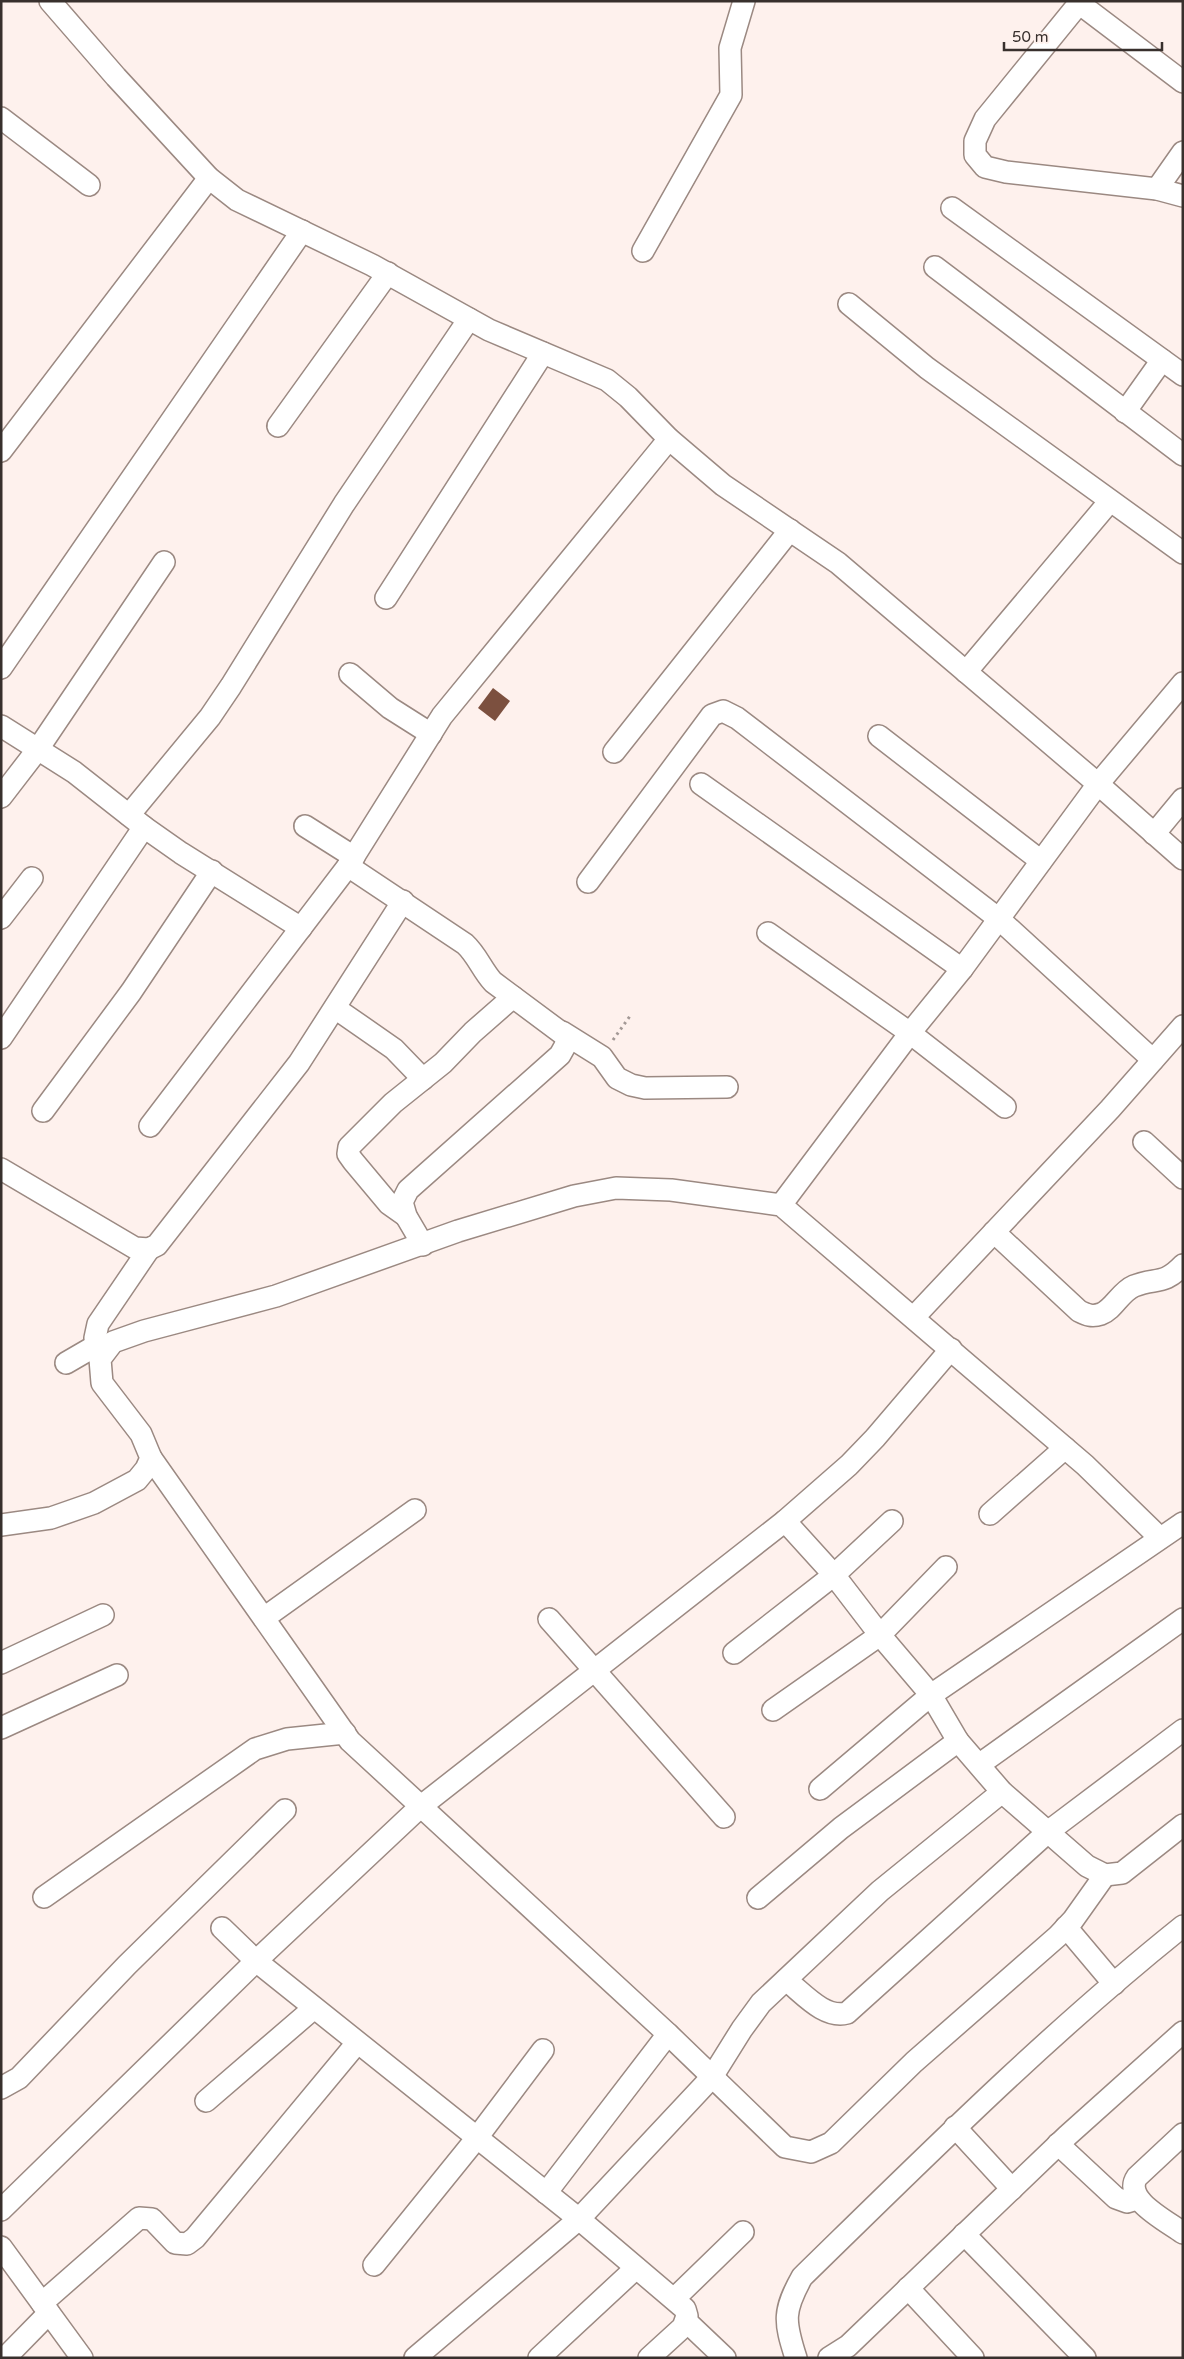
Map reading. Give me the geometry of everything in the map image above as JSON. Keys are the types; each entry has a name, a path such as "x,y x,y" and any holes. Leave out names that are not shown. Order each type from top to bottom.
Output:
{"street":[{"path":"643,251 731,95 730,48 744,1"},
{"path":"56,3 116,77 209,178 237,200 388,273 469,319 607,380 628,397 669,439 723,485 838,563 1098,784 1183,859"},
{"path":"1183,82 1081,3 985,119 975,141 975,155 986,167 1006,172 1157,189 1183,196"},
{"path":"1,118 89,185"},
{"path":"1157,189 1183,152"},
{"path":"1,451 209,178"},
{"path":"952,208 1183,375"},
{"path":"1,668 302,231"},
{"path":"935,268 1183,455"},
{"path":"278,426 388,273"},
{"path":"849,304 927,368 1183,553"},
{"path":"1,1038 136,821 231,686 344,504 469,319"},
{"path":"386,598 543,353"},
{"path":"1125,412 1162,360"},
{"path":"150,1126 351,861 442,716 669,439"},
{"path":"966,672 1110,501"},
{"path":"614,752 790,530"},
{"path":"1,797 38,749 164,562"},
{"path":"350,674 390,708 431,734"},
{"path":"781,1205 910,1033 962,969 1098,784 1183,683"},
{"path":"588,882 712,715 723,711 736,718 998,919 1153,1060"},
{"path":"1,726 74,772 136,821 302,928"},
{"path":"879,736 1041,861"},
{"path":"701,784 962,969"},
{"path":"1154,834 1183,799"},
{"path":"304,826 403,901 465,944 474,953 484,973 562,1032 602,1057 617,1078 631,1085 645,1088 727,1087"},
{"path":"43,1111 131,992 212,871"},
{"path":"1,918 32,878"},
{"path":"403,901 293,1071 157,1245 149,1249 98,1324 95,1338 102,1383 141,1434 151,1458 350,1740 420,1807 668,2034 712,2078 786,2146 811,2152 831,2144 914,2062 1066,1927 1106,1875"},
{"path":"768,933 910,1033 1005,1107"},
{"path":"406,1216 389,1204 353,1160 348,1150 394,1103 423,1079 513,996"},
{"path":"334,1008 394,1049 423,1079"},
{"path":"914,1316 994,1232 1183,1026"},
{"path":"423,1245 406,1216 402,1202 408,1190 560,1055 567,1037 562,1032"},
{"path":"1144,1142 1183,1178"},
{"path":"1,1169 135,1248 149,1249"},
{"path":"66,1363 98,1352 113,1342 136,1334 276,1296 458,1232 574,1196 616,1188 671,1190 781,1205 914,1316 1122,1498 1160,1538"},
{"path":"994,1232 1078,1311 1091,1316 1103,1313 1134,1286 1164,1280 1183,1265"},
{"path":"1,2210 256,1961 420,1807 595,1671 784,1520 848,1465 875,1438 951,1349"},
{"path":"990,1514 1065,1448"},
{"path":"1,1525 51,1518 94,1503 137,1480 146,1469 151,1458"},
{"path":"264,1618 415,1510"},
{"path":"784,1520 834,1575 880,1635 931,1696 958,1741 980,1764 1002,1792 1087,1866 1106,1875 1122,1873 1183,1825"},
{"path":"734,1653 834,1575 892,1521"},
{"path":"820,1789 931,1696 1183,1523"},
{"path":"773,1710 880,1635 946,1567"},
{"path":"1,1663 103,1615"},
{"path":"549,1619 724,1817"},
{"path":"980,1764 1183,1620"},
{"path":"1,1728 116,1675"},
{"path":"786,1980 828,2012 838,2015 848,2013 1049,1831 1183,1730"},
{"path":"44,1898 255,1749 287,1739 345,1733"},
{"path":"758,1898 841,1828 958,1741"},
{"path":"415,2358 579,2219 712,2078 742,2029 761,2004 880,1891 1002,1792"},
{"path":"1,2088 19,2078 127,1965 285,1810"},
{"path":"796,2358 789,2336 786,2314 790,2299 802,2277 955,2127 1114,1984 1183,1926"},
{"path":"1066,1927 1114,1984"},
{"path":"222,1928 256,1961 476,2139 579,2219 685,2309 686,2321 683,2327 649,2358"},
{"path":"206,2101 314,2008"},
{"path":"829,2358 848,2346 1058,2144 1183,2032"},
{"path":"546,2193 668,2034"},
{"path":"5,2358 46,2308 139,2218 152,2218 175,2242 187,2244 195,2238 357,2043"},
{"path":"374,2265 476,2139 543,2050"},
{"path":"955,2127 1012,2189"},
{"path":"1183,2134 1133,2182 1137,2199 1183,2232"},
{"path":"1058,2144 1116,2198 1127,2202 1137,2199"},
{"path":"674,2299 743,2232"},
{"path":"964,2234 1085,2358"},
{"path":"1,2247 82,2358"},
{"path":"539,2358 636,2268"},
{"path":"908,2288 973,2358"},
{"path":"686,2321 725,2358"}],"path":[{"path":"602,1057 630,1016"}],"building":[{"path":"493,688 510,701 495,721 478,708"}]}
